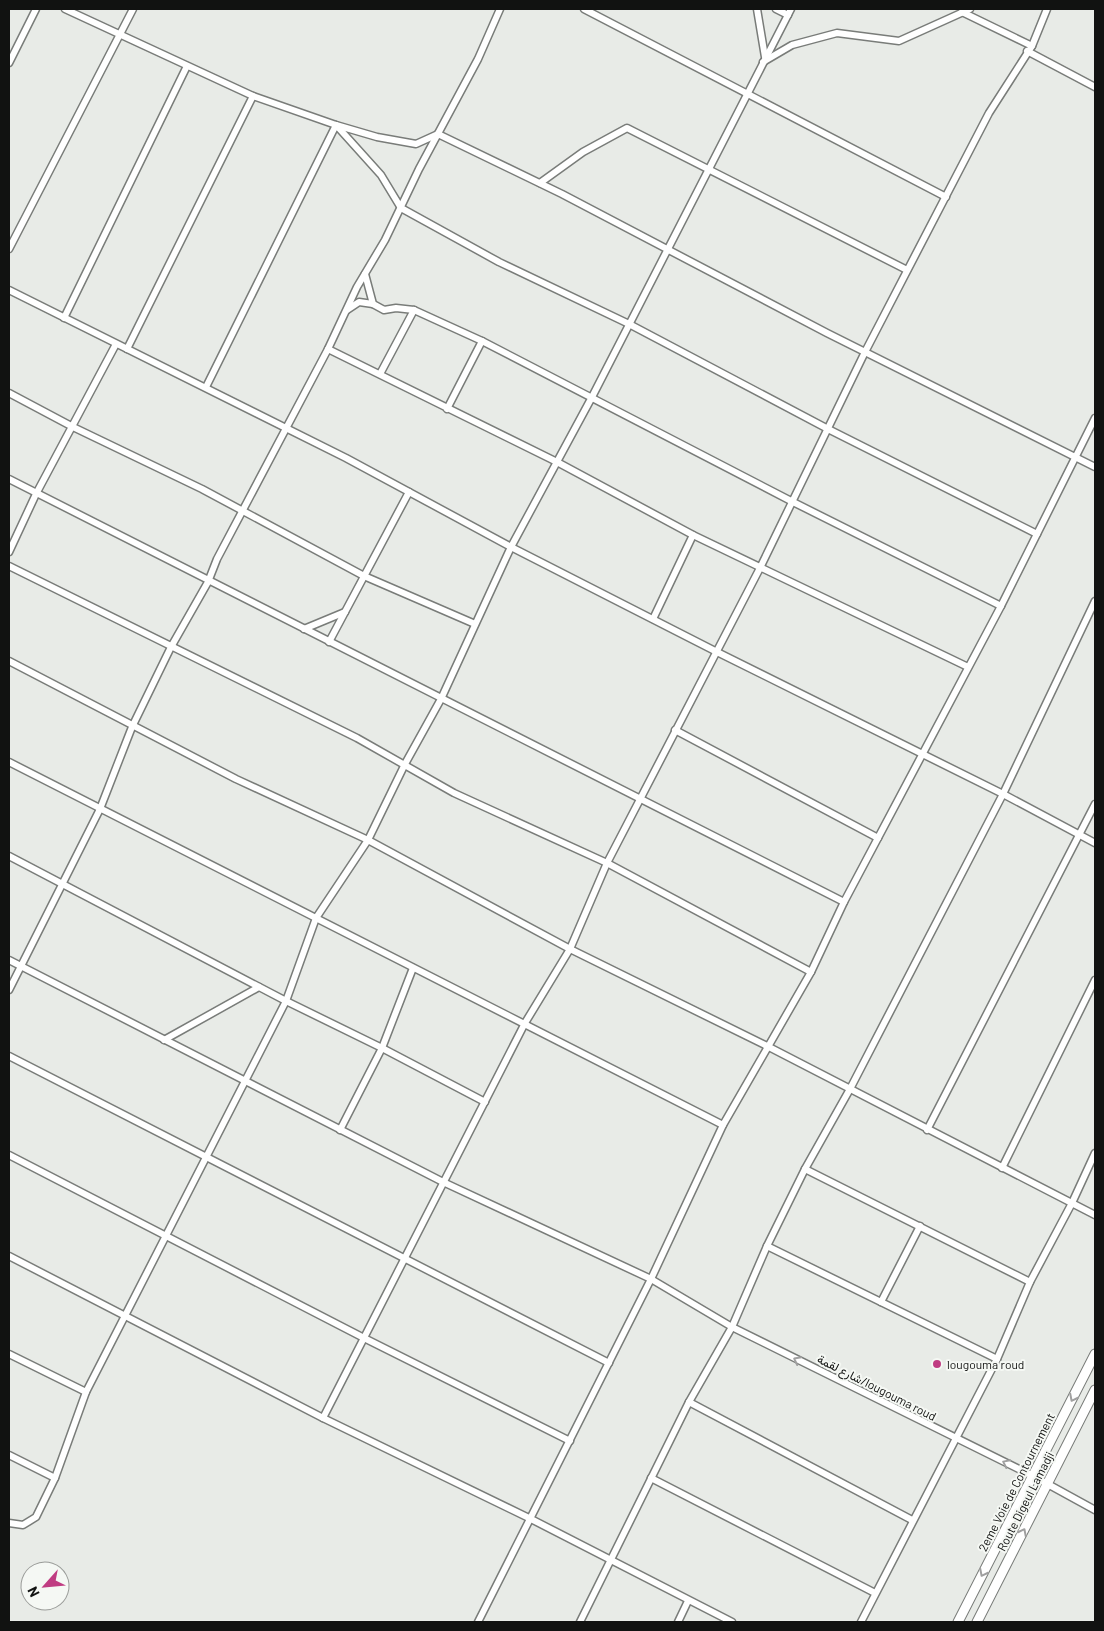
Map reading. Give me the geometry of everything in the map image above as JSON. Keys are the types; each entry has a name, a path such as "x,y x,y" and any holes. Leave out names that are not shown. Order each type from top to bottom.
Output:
{"main road":[{"name":"2eme Voie de Contournement","path":"958,1622 1095,1354"},
{"name":"Route Digeul Lamadji","path":"977,1622 1095,1390"}],"street":[{"path":"9,63 36,9"},
{"path":"65,9 253,96 336,125 377,138 416,144 438,134"},
{"path":"9,249 133,9"},
{"path":"9,990 100,809 132,726 171,647 208,582 365,274 478,59 500,9"},
{"path":"584,9 946,196"},
{"path":"757,9 764,60"},
{"path":"9,1523 23,1525 36,1517 55,1478 86,1392 286,1001 316,918 368,840 440,698 511,546 592,397 789,12 776,9"},
{"path":"764,60 792,45 836,33 899,42 970,9"},
{"path":"323,1418 525,1023 570,949 607,864 760,568 865,352 989,113 1030,49 1047,9"},
{"path":"962,12 1095,86"},
{"path":"64,318 187,66"},
{"path":"127,349 253,96"},
{"path":"336,125 381,175 401,208 499,262 628,324 828,430 1037,534"},
{"path":"206,388 336,125"},
{"path":"540,183 583,152 627,128 907,270"},
{"path":"438,134 540,183 865,352 1075,455 1095,467"},
{"path":"365,274 373,304"},
{"path":"9,290 286,428 717,652 1003,794 1095,843"},
{"path":"346,311 359,302 373,304 384,310 396,308 414,310 482,341 793,502 1001,606"},
{"path":"380,374 414,310"},
{"path":"447,409 482,341"},
{"path":"9,552 36,494 116,344"},
{"path":"328,349 557,462 693,535 968,667"},
{"path":"9,393 73,427 244,510 364,576 475,624"},
{"path":"478,1622 651,1279 723,1125 811,972 844,902 1001,606 1095,418"},
{"path":"9,479 208,582 844,902"},
{"path":"329,642 409,492"},
{"path":"654,619 693,535"},
{"path":"9,566 405,764 454,793 607,864 811,972"},
{"path":"580,1622 690,1402 732,1328 767,1246 805,1169 850,1089 1003,794 1095,601"},
{"path":"304,630 345,612"},
{"path":"9,661 236,779 368,840 570,949 767,1046 1095,1216"},
{"path":"676,730 878,838"},
{"path":"9,762 723,1125"},
{"path":"927,1130 1095,804"},
{"path":"9,856 286,1001 382,1048 485,1102"},
{"name":"شارع لقمة/lougouma roud","path":"9,960 443,1182 651,1279 732,1328 1033,1476 1095,1510"},
{"path":"340,1130 382,1048 414,968"},
{"path":"1002,1168 1095,980"},
{"path":"164,1040 259,987"},
{"path":"9,1056 609,1363"},
{"path":"860,1622 996,1360 1030,1282 1072,1203 1095,1153"},
{"path":"9,1155 165,1237 570,1441"},
{"path":"805,1169 1030,1282"},
{"path":"881,1302 920,1226"},
{"path":"767,1246 996,1360"},
{"path":"9,1256 323,1418 531,1519 732,1622"},
{"path":"9,1354 86,1392"},
{"path":"690,1402 912,1520"},
{"path":"9,1455 55,1478"},
{"path":"651,1478 876,1593"},
{"path":"678,1622 688,1601"}],"place":[{"name":"lougouma roud","path":"937,1364"}]}
